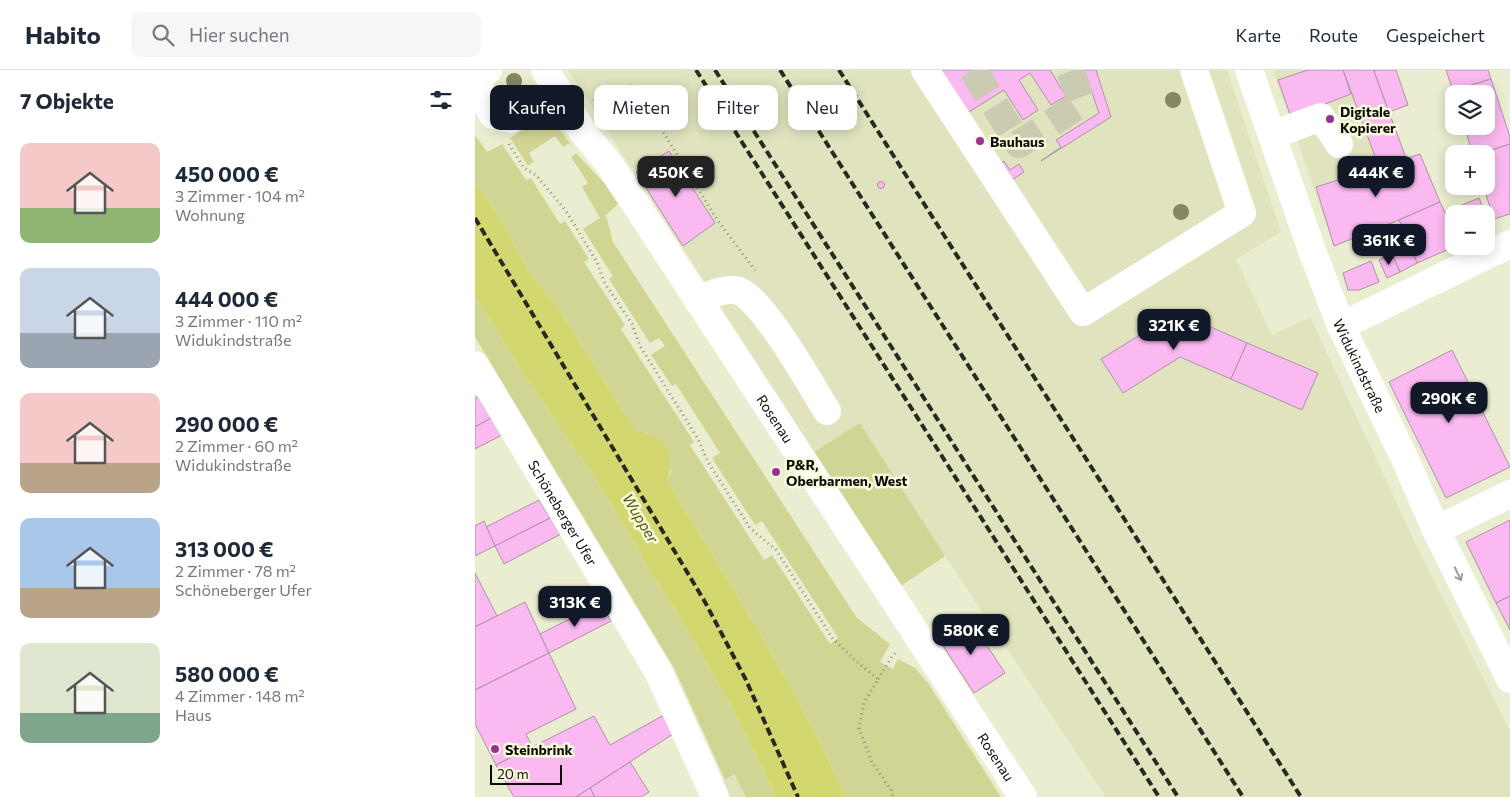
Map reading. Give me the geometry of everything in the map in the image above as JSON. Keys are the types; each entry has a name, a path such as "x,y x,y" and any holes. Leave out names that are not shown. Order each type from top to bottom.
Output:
{"street":[{"name":"Rosenau","path":"488,70 483,73 477,90 493,115 511,119 553,77 583,132 610,165 701,315 1023,797"},
{"path":"925,70 1083,312 1242,213 1194,70"},
{"name":"Widukindstraße","path":"1249,70 1314,256 1341,326 1437,530 1510,679"},
{"path":"1272,135 1321,117 1339,144"},
{"path":"1341,326 1510,244"},
{"path":"701,315 714,293 736,290 750,298 772,323 827,411"},
{"name":"Schöneberger Ufer","path":"475,365 658,671 715,797"},
{"path":"1437,530 1510,494"}],"path":[{"path":"662,130 718,221 757,273"},
{"path":"507,140 524,168 536,174 566,211 597,262 604,282 631,324 640,346 698,439 707,462 750,528 775,550 833,639 856,661 878,678"},
{"path":"893,656 864,702 859,728 872,762 891,790 893,797"}],"shaded area":[{"path":"568,70 1227,70 1281,232 1236,259 1272,335 1310,317 1418,549 1510,731 1510,797 1106,797 945,556 860,423 814,452 607,130 688,130 688,85 594,85 594,110 584,95 584,85 578,85"},
{"path":"1273,70 1375,70 1423,212 1334,246"},
{"path":"522,130 560,130 570,143 563,147 555,136 529,153 534,162 528,166 510,138"},
{"path":"475,135 487,152 502,144 526,180 531,178 560,224 565,221 589,259 584,262 625,325 621,329 694,442 690,445 764,560 772,555 830,644 838,638 830,625 762,521 755,525 712,458 720,453 676,384 672,386 651,355 665,346 659,338 650,343 609,279 613,276 583,229 600,218 582,187 588,183 571,157 576,153 604,183 618,204 606,215 613,242 857,618 890,644 880,662 893,669 898,659 915,668 928,683 1001,797 845,797 806,715 762,636 668,482 671,471 647,433 636,431 555,303 529,272 497,214 475,182"},
{"path":"475,296 526,377 595,478 632,538 651,574 675,609 728,700 776,797 746,797 734,774 725,780 674,668 475,337"},
{"path":"860,423 945,556 901,586 814,452"},
{"path":"734,774 746,797 726,797 720,783"}],"water":[{"name":"Wupper","path":"475,182 497,214 529,272 555,303 636,431 655,437 666,447 670,462 668,482 762,636 806,715 845,797 776,797 728,700 675,609 651,574 632,538 595,478 526,377 475,296"}],"building":[{"name":"Bauhaus","path":"934,70 1050,70 1066,96 1051,105 1030,73 1019,80 1038,110 1023,120 1004,90 964,115 997,166 1004,161 1010,170 1019,164 1024,172 1006,184"},
{"name":"Bauhaus","path":"1084,70 1096,70 1111,117 1041,161 1061,147 1056,140 1099,113"},
{"path":"1308,70 1343,70 1351,94 1291,117 1278,80"},
{"path":"1343,70 1377,70 1374,71 1406,158 1379,167"},
{"path":"1396,70 1408,105 1389,112 1374,71"},
{"path":"1446,70 1488,70 1491,79 1472,85 1451,85"},
{"path":"1491,79 1493,85 1472,85"},
{"path":"1495,91 1510,137 1510,144 1495,149 1495,145 1470,145 1467,135 1495,135"},
{"path":"1510,144 1510,214 1495,219 1495,205 1489,205 1486,195 1495,195 1495,149"},
{"path":"669,151 715,223 683,246 636,172"},
{"path":"1420,154 1440,202 1334,246 1316,187"},
{"path":"881,181 885,185 881,189 877,185"},
{"path":"1479,198 1482,205 1462,205"},
{"path":"1440,202 1445,213 1445,251 1417,263 1399,220"},
{"path":"1409,243 1417,263 1400,272 1391,252"},
{"path":"1392,254 1400,272 1387,278 1379,260"},
{"path":"1371,261 1379,282 1359,290 1348,290 1343,273"},
{"path":"1177,312 1247,343 1231,379 1180,357 1123,393 1101,359"},
{"path":"1247,343 1318,373 1302,410 1231,379"},
{"path":"1452,350 1510,467 1446,498 1389,382"},
{"path":"478,396 491,418 475,427 475,398"},
{"path":"491,418 502,435 475,449 475,427"},
{"path":"539,500 550,518 495,546 486,527"},
{"path":"550,518 561,534 504,564 495,546"},
{"path":"1510,520 1510,596 1496,603 1466,542"},
{"path":"484,521 495,546 475,556 475,526"},
{"path":"475,573 497,616 475,627"},
{"path":"1510,596 1510,630 1496,603"},
{"path":"525,602 549,653 475,690 475,627"},
{"path":"601,603 611,621 549,653 540,634"},
{"path":"969,618 1005,673 974,693 938,638"},
{"path":"549,653 576,709 526,734 532,746 496,765 475,724 475,690"},
{"path":"664,715 673,734 576,797 514,797 496,765 594,716 610,745"},
{"path":"630,762 649,792 641,797 595,797 590,788"},
{"path":"590,788 595,797 576,797"}],"tunnel":[{"path":"973,70 1019,144 1082,103 1070,70"}],"railway":[{"path":"696,70 1159,797"},
{"path":"715,70 1178,797"},
{"path":"780,70 1243,797"},
{"path":"839,70 1301,797"},
{"path":"475,218 705,602 746,680 798,797"}],"place":[{"name":"Digitale Kopierer","path":"1330,119"},
{"name":"Bauhaus","path":"980,141"},
{"name":"P&R, Oberbarmen, West","path":"776,472"},
{"name":"Steinbrink","path":"495,749"}]}
